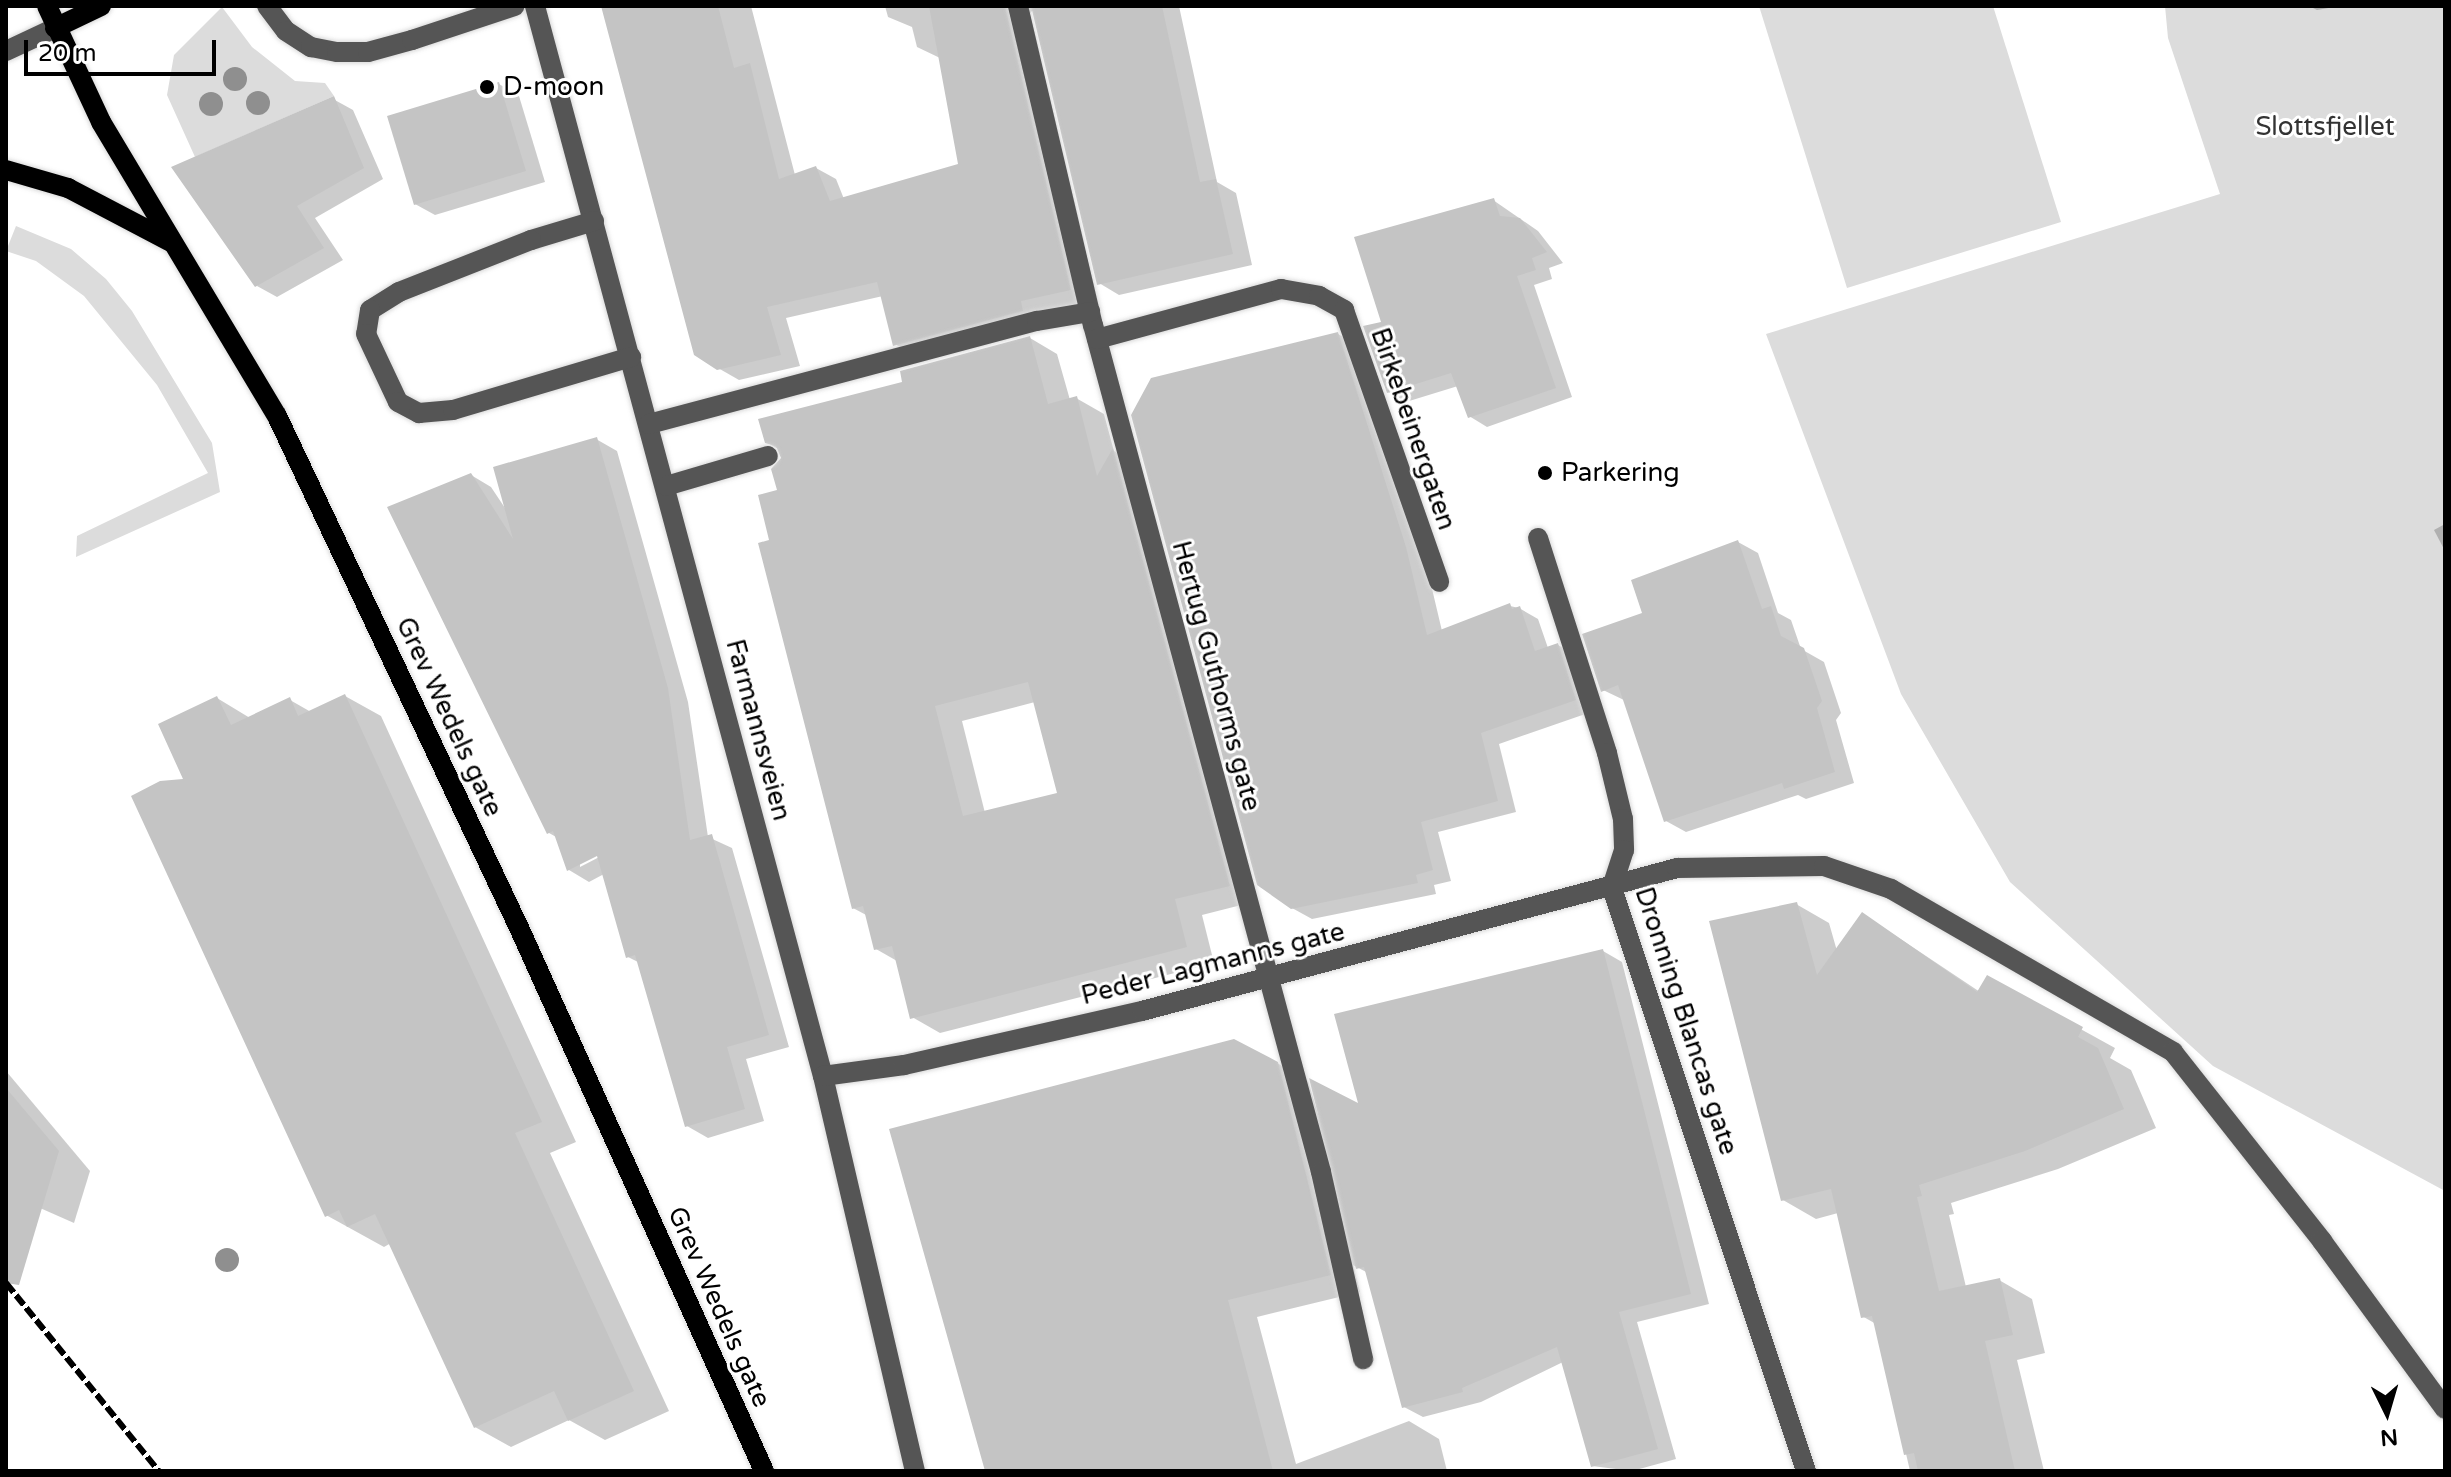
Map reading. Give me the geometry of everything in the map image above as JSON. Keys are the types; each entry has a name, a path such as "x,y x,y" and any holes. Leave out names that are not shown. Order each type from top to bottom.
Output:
{"main road":[{"name":"Grev Wedels gate","path":"47,6 101,122 277,416 336,536 764,1471"},
{"path":"55,28 101,6"},
{"path":"6,170 68,188 171,242"}],"street":[{"path":"267,6 286,31 311,47 337,52 368,52 514,6"},
{"name":"Farmannsveien","path":"535,6 823,1076 915,1471"},
{"name":"Hertug Guthorms gate","path":"1018,6 1090,312 1321,1172 1363,1359"},
{"path":"6,51 55,28"},
{"path":"594,221 531,240 399,292 370,310 366,334 398,402 419,413 453,410 631,357"},
{"name":"Birkebeinergaten","path":"1097,339 1281,289 1319,296 1344,310 1439,582"},
{"path":"649,424 1037,321 1090,312"},
{"path":"666,486 768,456"},
{"name":"Dronning Blancas gate","path":"1538,538 1607,753 1623,819 1624,850 1612,888 1806,1471"},
{"name":"Peder Lagmanns gate","path":"823,1076 904,1065 1068,1028 1612,888 1677,868 1824,866 1891,889 2173,1052 2322,1241 2445,1409"}],"green space":[{"path":"1759,6 1993,6 2061,222 1847,288"},
{"name":"Slottsfjellet","path":"2165,6 2445,6 2445,1191 2213,1066 2010,882 1901,694 1766,334 2220,194 2168,38"},
{"path":"222,7 252,47 295,81 325,83 334,96 195,157 167,95 174,55"},
{"path":"16,226 71,249 106,279 132,311 212,443 220,492 76,557 77,536 208,473 157,385 84,296 36,261 6,251"}],"building":[{"path":"601,6 718,6 734,68 750,63 779,179 816,166 830,201 958,164 929,6 1005,6 1071,290 1021,301 1023,311 893,346 877,282 767,307 781,355 717,370 694,355"},
{"path":"1031,6 1162,6 1200,182 1216,179 1233,254 1097,285"},
{"path":"499,82 526,171 414,205 387,116"},
{"path":"334,96 364,168 297,206 324,248 255,287 171,167"},
{"path":"1494,198 1500,216 1520,218 1547,252 1532,258 1536,270 1517,276 1556,388 1468,418 1451,373 1387,393 1363,326 1381,322 1354,237"},
{"path":"1338,332 1406,547 1427,635 1510,603 1512,609 1520,606 1535,651 1558,643 1576,700 1481,733 1498,801 1421,822 1433,870 1416,875 1418,883 1291,909 1257,885 1131,415 1151,378"},
{"path":"1030,336 1048,404 1077,396 1097,476 1113,448 1230,886 1175,899 1187,947 910,1019 892,946 874,950 863,906 852,909 758,543 769,540 758,495 777,490 771,469 781,458 776,446 765,443 758,419 902,382 900,371","holes":["1028,682 1057,793 963,816 935,706"]},
{"path":"597,437 668,688 690,840 712,834 769,1035 727,1047 745,1109 685,1127 635,955 626,958 597,856 567,871 553,831 547,834 387,507 471,473 513,539 493,467"},
{"path":"1738,540 1762,609 1771,606 1781,636 1804,648 1822,701 1817,708 1835,772 1784,789 1782,783 1664,822 1618,685 1601,692 1582,634 1642,613 1631,580"},
{"path":"345,694 542,1122 515,1133 634,1391 568,1421 554,1391 474,1428 375,1214 347,1227 339,1210 325,1217 131,796 160,781 183,779 158,724 217,696 231,725 290,697 298,716"},
{"path":"1797,902 1817,975 1862,912 1977,992 1987,975 2083,1027 2078,1037 2098,1048 2124,1109 2025,1151 1919,1185 1922,1196 1917,1197 1939,1291 2000,1278 2013,1335 1985,1341 2015,1471 1918,1471 1914,1453 1904,1455 1872,1316 1861,1318 1831,1189 1781,1201 1709,921"},
{"path":"1603,949 1691,1294 1619,1312 1658,1449 1591,1467 1557,1347 1462,1388 1463,1392 1402,1408 1364,1267 1356,1269 1309,1078 1358,1103 1334,1014"},
{"path":"1234,1039 1278,1062 1331,1275 1228,1300 1273,1471 985,1471 889,1129"},
{"path":"6,1088 59,1151 19,1285 6,1283"}],"railway":[{"path":"6,1283 159,1471"}],"place":[{"name":"D-moon","path":"487,87"},
{"name":"Parkering","path":"1545,473"}]}
